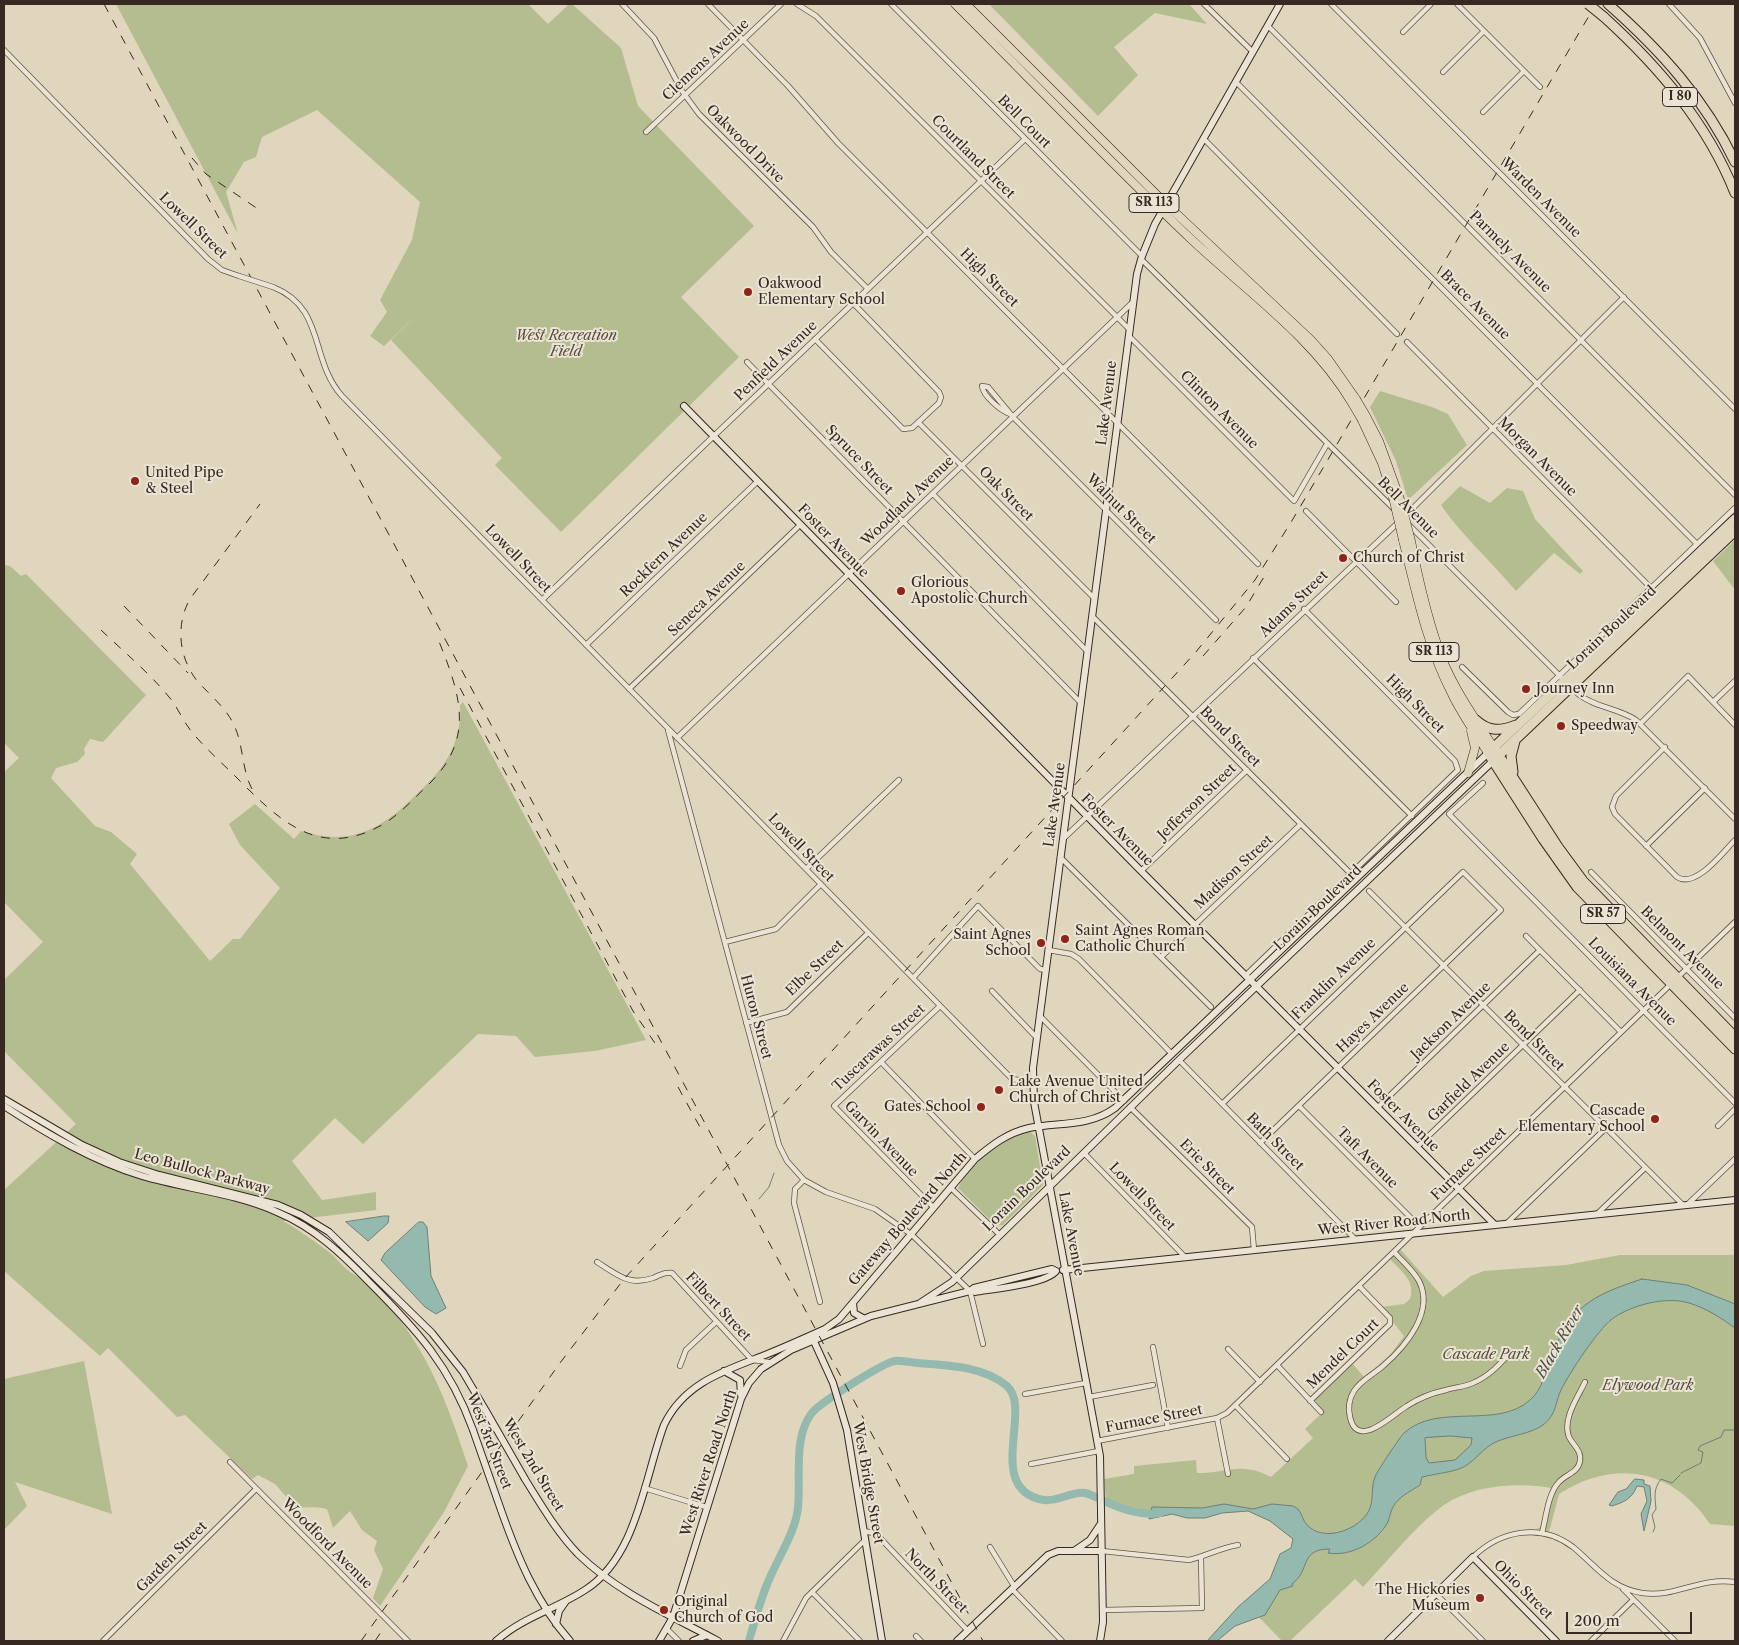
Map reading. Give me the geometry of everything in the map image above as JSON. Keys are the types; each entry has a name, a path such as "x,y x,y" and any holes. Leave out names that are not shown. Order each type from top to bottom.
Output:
{"highway":[{"name":"I 80","path":"1588,4 1647,58 1688,107 1713,145 1735,193"},
{"name":"I 80","path":"1609,5 1642,33 1677,72 1709,115 1735,162"},
{"name":"Lorain Boulevard","path":"1494,754 1519,724 1735,519"},
{"name":"Lorain Boulevard","path":"1494,754 1520,735 1565,681 1735,530"},
{"path":"1476,720 1495,730 1519,724"},
{"name":"SR 57","path":"1520,735 1512,748 1511,756 1515,780 1583,880 1735,1049"},
{"name":"SR 57","path":"1494,754 1543,839 1577,887 1735,1037"},
{"name":"SR 113","path":"1494,754 1515,780"}],"main road":[{"name":"SR 113","path":"955,4 1164,208 1311,340 1328,359 1379,441 1401,502 1407,541 1430,643 1446,681 1466,718 1494,754"},
{"name":"SR 113","path":"966,4 1164,208"},
{"name":"SR 113","path":"1364,418 1393,497 1438,647 1450,676 1494,754"},
{"path":"1466,718 1475,748 1468,773"}],"street":[{"name":"Oakwood Drive","path":"622,4 654,38 684,95 699,114 813,227 831,252 868,289"},
{"name":"High Street","path":"708,4 789,87 834,139 1258,564"},
{"name":"Clemens Avenue","path":"646,132 781,4"},
{"name":"Courtland Street","path":"797,4 816,16 1117,317 1129,333"},
{"name":"Bell Court","path":"891,4 1141,258"},
{"path":"1204,4 1253,52"},
{"name":"Lake Avenue","path":"1100,1641 1103,1610 1102,1508 1099,1451 1032,1082 1036,1037 1081,703 1086,650 1133,302 1141,258 1164,208 1280,4"},
{"name":"Warden Avenue","path":"1331,4 1735,409"},
{"path":"1403,32 1431,4"},
{"path":"1457,4 1540,87"},
{"path":"1669,4 1700,38 1735,103"},
{"name":"Parmely Avenue","path":"1268,26 1735,495"},
{"path":"1443,72 1484,31"},
{"name":"Lowell Street","path":"4,50 208,259 222,270 274,287 295,298 307,314 323,366 337,390 1012,1080 1032,1082"},
{"path":"1483,112 1524,71"},
{"name":"Brace Avenue","path":"1236,82 1697,544"},
{"name":"Penfield Avenue","path":"542,600 1025,139"},
{"path":"1204,139 1397,334"},
{"name":"Bell Avenue","path":"1141,258 1565,681 1588,701 1626,714 1640,723 1735,819"},
{"name":"Adams Street","path":"1062,839 1304,609 1403,518 1624,297"},
{"name":"Woodland Avenue","path":"677,738 933,494 1012,415 1133,302"},
{"path":"815,339 900,427 909,430 939,403 941,397 939,392 853,303"},
{"name":"Clinton Avenue","path":"1129,333 1294,501 1327,444"},
{"name":"Morgan Avenue","path":"1407,342 1651,588"},
{"name":"Spruce Street","path":"747,362 1081,703"},
{"name":"Walnut Street","path":"1012,415 982,391 982,386 988,387 1012,415 1216,620"},
{"name":"Foster Avenue","path":"684,406 1068,798 1495,1225"},
{"name":"Oak Street","path":"918,422 1094,598"},
{"name":"Rockfern Avenue","path":"586,645 758,481"},
{"path":"933,494 1086,650"},
{"name":"Lorain Boulevard","path":"1462,667 1508,712 1513,715 1519,714 1565,681 1651,588 1735,508"},
{"path":"1306,511 1396,602"},
{"name":"Seneca Avenue","path":"629,689 800,525"},
{"name":"High Street","path":"1304,609 1457,764 1457,774 1412,816"},
{"name":"Bond Street","path":"1092,616 1351,874"},
{"path":"1253,658 1412,816"},
{"path":"1640,723 1688,676 1735,725"},
{"path":"1713,702 1735,681"},
{"name":"Huron Street","path":"668,729 779,1145 787,1161 804,1180 826,1192 875,1209 912,1235 971,1291"},
{"path":"1665,747 1616,796 1613,803 1615,814 1677,877 1688,881 1698,876 1735,840"},
{"name":"Lorain Boulevard","path":"1247,978 1468,773 1494,754"},
{"name":"Lorain Boulevard","path":"920,1303 942,1291 956,1278 1494,754"},
{"name":"Jefferson Street","path":"1141,871 1247,770"},
{"path":"806,869 899,780"},
{"name":"Louisiana Avenue","path":"1483,783 1449,814 1735,1103"},
{"path":"1646,846 1705,788"},
{"name":"Lorain Boulevard","path":"1093,1119 1107,1113 1124,1101 1351,874 1412,816"},
{"name":"Madison Street","path":"1161,957 1301,824"},
{"path":"1060,857 1211,1007"},
{"name":"Hayes Avenue","path":"1260,1143 1501,910 1464,872"},
{"name":"Franklin Avenue","path":"1222,1104 1404,927 1464,872"},
{"name":"Belmont Avenue","path":"1591,872 1735,1018"},
{"path":"725,942 776,929 821,884"},
{"name":"Bond Street","path":"1369,892 1645,1168 1685,1205"},
{"path":"912,978 978,906 1040,969 1046,970"},
{"name":"Furnace Street","path":"1097,1441 1217,1418 1235,1405 1735,922"},
{"name":"Elbe Street","path":"746,1023 787,1012 868,933"},
{"path":"1526,936 1621,1032"},
{"path":"1048,950 1071,954 1079,959 1172,1054"},
{"name":"Jackson Avenue","path":"1377,1108 1540,950"},
{"name":"Garfield Avenue","path":"1417,1148 1580,990"},
{"path":"992,992 1036,1037"},
{"name":"Tuscarawas Street","path":"834,1106 940,1006"},
{"path":"1039,1015 1124,1101"},
{"name":"Bath Street","path":"1179,1060 1355,1239"},
{"path":"880,1062 976,1159"},
{"name":"Leo Bullock Parkway","path":"4,1099 82,1146 119,1162 160,1175 254,1198 301,1215 329,1232 362,1262"},
{"name":"Leo Bullock Parkway","path":"4,1106 72,1147 119,1168 199,1191 262,1206 278,1212 322,1238 356,1268"},
{"name":"Garvin Avenue","path":"834,1106 934,1208"},
{"name":"Taft Avenue","path":"1299,1106 1420,1227"},
{"name":"Erie Street","path":"1130,1107 1252,1227 1254,1250"},
{"path":"1718,1126 1735,1109"},
{"name":"Gateway Boulevard North","path":"496,1641 515,1626 587,1590 604,1576 625,1545 660,1434 671,1410 693,1387 724,1371 813,1337 832,1324 853,1303 976,1159 1008,1135 1039,1127 1068,1125 1093,1119"},
{"path":"1507,1224 1606,1128"},
{"name":"Lowell Street","path":"1084,1153 1185,1257"},
{"path":"1685,1205 1735,1158"},
{"path":"1597,1214 1645,1168"},
{"path":"804,1180 795,1189 794,1203 820,1302"},
{"path":"951,1188 1000,1235"},
{"name":"West River Road North","path":"659,1641 673,1617 741,1399 752,1378 769,1362 813,1337 864,1319 920,1303 971,1291 975,1292 1052,1276 1056,1271 1065,1269 1735,1200"},
{"path":"1394,1252 1420,1283 1423,1296 1422,1311 1417,1323 1399,1349 1385,1364 1358,1385 1352,1394 1349,1410 1355,1426 1364,1431 1373,1430 1402,1408 1422,1398 1476,1382 1510,1354"},
{"name":"West 2nd Street","path":"362,1262 450,1355 486,1411 525,1479 563,1536 578,1553 604,1576 623,1589 718,1641"},
{"name":"Filbert Street","path":"597,1262 629,1281 644,1280 664,1272 672,1273 752,1360 769,1362"},
{"name":"West 3rd Street","path":"356,1268 430,1347 458,1392 524,1572 546,1609 570,1641"},
{"name":"Mendel Court","path":"1310,1401 1390,1322 1390,1318 1359,1286"},
{"path":"971,1291 983,1344"},
{"path":"853,1303 854,1313 864,1319"},
{"path":"680,1366 686,1350 716,1322"},
{"name":"West Bridge Street","path":"813,1337 833,1383 849,1439 882,1641"},
{"path":"1154,1347 1168,1428"},
{"path":"1228,1349 1260,1382"},
{"path":"1277,1365 1321,1412"},
{"path":"724,1371 734,1375 741,1383 741,1399"},
{"path":"1542,1533 1554,1488 1560,1480 1573,1472 1580,1462 1579,1452 1569,1436 1568,1426 1570,1413 1585,1382"},
{"path":"1025,1394 1086,1383"},
{"path":"1089,1397 1153,1386"},
{"path":"1235,1405 1287,1459"},
{"path":"1217,1418 1228,1474"},
{"path":"1031,1464 1099,1451"},
{"name":"Woodford Avenue","path":"230,1462 408,1641"},
{"path":"644,1488 706,1507"},
{"name":"Garden Street","path":"102,1641 256,1489"},
{"path":"1073,1551 1090,1540 1102,1522"},
{"name":"North Street","path":"864,1531 872,1532 881,1539 968,1631"},
{"path":"1388,1641 1487,1544 1504,1536 1522,1532 1542,1533 1557,1538 1569,1545 1600,1574 1620,1586 1641,1593 1656,1594 1709,1581 1735,1582"},
{"path":"784,1641 805,1600 865,1540"},
{"path":"957,1641 1048,1554 1058,1551 1102,1551 1148,1555 1174,1560 1201,1558 1218,1549 1238,1545"},
{"path":"990,1548 1013,1588 1062,1641"},
{"name":"Ohio Street","path":"1473,1557 1556,1641"},
{"path":"1103,1610 1202,1608 1201,1558"},
{"path":"1620,1586 1675,1641"},
{"path":"812,1592 860,1641"},
{"path":"1436,1594 1483,1641"},
{"path":"556,1624 559,1611 566,1600"},
{"path":"1591,1641 1633,1600"},
{"path":"667,1629 679,1641"},
{"path":"693,1641 707,1635"},
{"path":"916,1636 921,1641"}],"green space":[{"name":"West Recreation Field","path":"116,4 528,4 548,24 569,4 572,4 621,48 638,106 754,226 681,297 739,357 561,532 495,465 502,458 391,340 422,310 384,346 370,336 387,312 380,300 412,240 420,202 317,110 262,137 256,157 244,162 226,192 238,234"},
{"path":"989,4 1189,4 1207,24 1155,13 1114,47 1138,75 1098,116"},
{"path":"1380,391 1432,407 1448,414 1467,445 1408,500 1396,461 1370,407"},
{"path":"1460,486 1490,503 1507,488 1523,491 1535,519 1583,571 1580,574 1554,553 1516,591 1458,528 1441,505"},
{"path":"1735,540 1735,590 1713,561"},
{"path":"4,565 10,566 21,576 26,574 146,695 103,742 90,739 84,749 85,754 77,762 56,768 51,778 95,826 111,832 137,854 130,864 210,961 233,939 240,939 280,888 240,845 229,824 255,804 294,839 301,831 335,837 365,832 391,817 404,806 427,785 443,765 458,732 460,705 463,702 646,1040 595,1051 535,1057 516,1036 478,1034 363,1144 335,1118 292,1161 322,1200 376,1192 376,1210 283,1221 329,1252 354,1275 359,1277 399,1319 422,1353 440,1390 468,1466 444,1512 380,1606 373,1598 383,1569 374,1550 377,1541 362,1530 350,1511 333,1528 327,1509 295,1507 275,1484 258,1475 252,1479 185,1415 177,1417 108,1348 100,1356 4,1271 4,1190 76,1124 4,1051 4,980 43,942 4,902 4,772 19,758 4,743"},
{"path":"1029,1131 1035,1136 1043,1185 1003,1225 996,1226 958,1188 971,1169 988,1153 1008,1140"},
{"path":"1400,1249 1443,1297 1471,1276 1484,1271 1566,1265 1620,1255 1735,1255 1735,1526 1710,1524 1695,1505 1679,1491 1661,1481 1642,1475 1621,1473 1601,1476 1580,1483 1559,1494 1549,1532 1536,1529 1541,1527 1551,1488 1510,1485 1482,1489 1456,1498 1433,1513 1412,1533 1363,1587 1355,1579 1290,1641 1282,1641 1250,1608 1308,1541 1273,1513 1224,1509 1147,1515 1125,1510 1106,1502 1104,1479 1134,1474 1134,1466 1196,1460 1197,1473 1242,1469 1260,1472 1271,1477 1313,1438 1305,1429 1323,1412 1315,1400 1352,1363 1364,1377 1391,1354 1404,1336 1381,1307 1404,1304 1410,1299 1411,1287 1409,1282 1403,1272 1390,1259"},
{"path":"84,1361 112,1514 15,1482 27,1506 4,1530 4,1379"}],"water":[{"path":"389,1216 388,1223 368,1241 346,1222"},
{"path":"419,1222 423,1222 427,1227 431,1276 446,1308 436,1314 425,1307 381,1260 385,1253"},
{"name":"Black River","path":"1642,1279 1687,1285 1735,1304 1735,1328 1707,1310 1680,1301 1649,1303 1620,1314 1606,1325 1584,1352 1565,1382 1552,1415 1545,1424 1531,1431 1492,1444 1464,1467 1450,1472 1422,1477 1420,1485 1395,1503 1388,1522 1370,1542 1346,1553 1328,1553 1330,1549 1314,1552 1309,1556 1302,1573 1292,1584 1293,1586 1280,1590 1265,1615 1235,1626 1217,1641 1207,1641 1238,1607 1270,1579 1280,1554 1291,1548 1293,1539 1270,1521 1248,1511 1222,1513 1205,1518 1187,1518 1172,1514 1149,1519 1152,1507 1202,1508 1224,1504 1253,1509 1272,1504 1293,1506 1298,1509 1306,1523 1321,1533 1338,1532 1347,1529 1362,1520 1367,1514 1371,1505 1375,1477 1404,1433 1418,1424 1433,1419 1485,1415 1517,1409 1534,1396 1545,1376 1558,1342 1574,1316 1595,1298","holes":["1451,1436 1472,1438 1471,1445 1455,1460 1429,1463 1426,1457 1425,1438"]},
{"path":"1635,1479 1644,1480 1644,1484 1650,1486 1651,1501 1644,1531 1641,1514 1647,1501 1644,1487 1637,1486 1633,1494 1627,1499 1612,1506 1609,1505 1618,1492 1626,1489"}],"waterway":[{"path":"759,1199 769,1187 774,1173"},
{"path":"749,1641 766,1587 796,1517 799,1496 800,1447 805,1424 816,1409 837,1393 894,1361 976,1370 997,1379 1007,1386 1014,1397 1013,1466 1017,1481 1026,1493 1044,1500 1085,1493 1131,1511 1145,1514 1160,1513"},
{"path":"1681,1473 1701,1463 1703,1452 1698,1450 1700,1446 1721,1437 1724,1430 1735,1430"},
{"path":"1653,1532 1655,1527 1652,1515 1656,1509 1655,1494 1657,1486 1661,1479 1672,1483 1680,1475"}],"railway":[{"path":"104,4 983,1641"},
{"path":"361,1641 560,1363 624,1279 1195,653 1255,580 1293,519 1596,4"},
{"path":"192,158 206,174 258,209"},
{"path":"252,789 248,781 237,731 222,706 198,682 192,673 183,652 181,631 185,609 190,599 260,504"},
{"path":"1203,656 1246,607 1268,570"},
{"path":"124,606 188,673"},
{"path":"101,630 157,683 173,702 196,737 267,807 300,830 318,836 337,838 357,835 380,826 394,817 431,782 445,765 454,748 459,730 457,695 438,639"},
{"path":"460,688 633,1011 659,1049"},
{"path":"678,1087 701,1129"},
{"path":"375,1641 381,1632"}],"place":[{"name":"Oakwood Elementary School","path":"748,292"},
{"name":"United Pipe & Steel","path":"135,481"},
{"name":"Church of Christ","path":"1343,558"},
{"name":"Glorious Apostolic Church","path":"901,591"},
{"name":"Journey Inn","path":"1526,689"},
{"name":"Speedway","path":"1561,726"},
{"name":"Saint Agnes Roman Catholic Church","path":"1065,939"},
{"name":"Saint Agnes School","path":"1041,943"},
{"name":"Lake Avenue United Church of Christ","path":"999,1090"},
{"name":"Gates School","path":"981,1107"},
{"name":"Cascade Elementary School","path":"1655,1119"},
{"name":"The Hickories Museum","path":"1480,1598"},
{"name":"Original Church of God","path":"664,1610"}],"park label":[{"name":"Cascade Park","path":"1486,1355"},
{"name":"Elywood Park","path":"1648,1386"}]}
